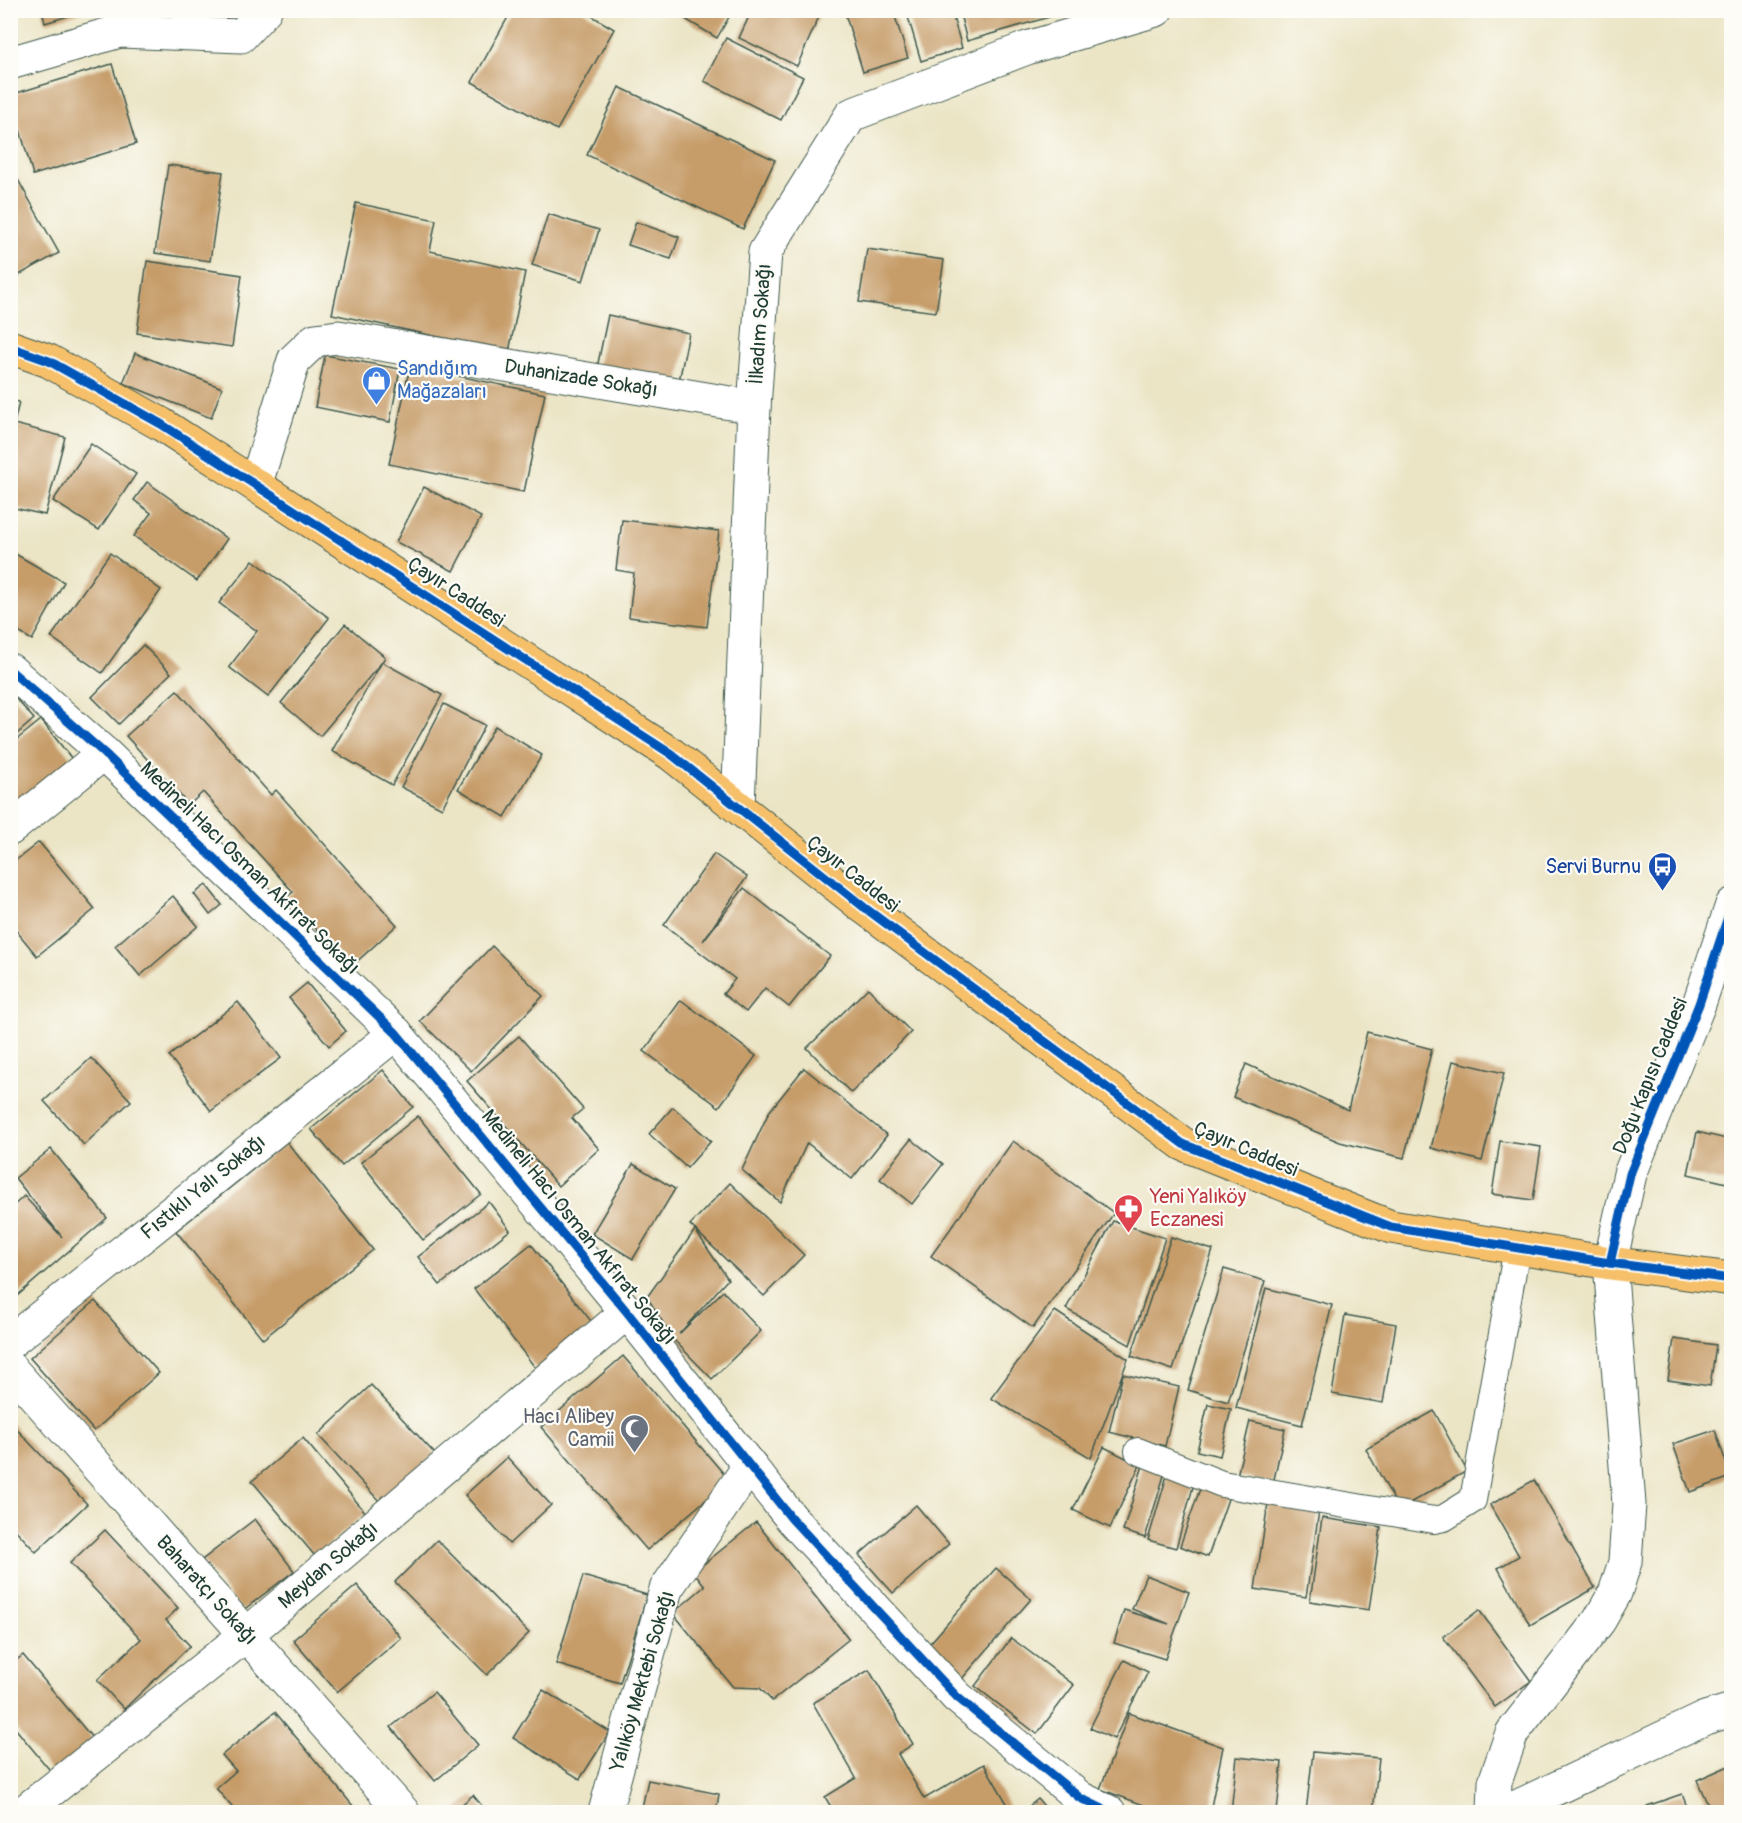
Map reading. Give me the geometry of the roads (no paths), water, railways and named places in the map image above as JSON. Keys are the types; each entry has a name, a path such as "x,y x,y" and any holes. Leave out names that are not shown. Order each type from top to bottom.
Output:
{"main road":[{"name":"Çayır Caddesi","path":"10,346 49,361 161,424 256,483 671,754 865,908 1183,1143 1391,1227 1610,1263 1731,1279"}],"street":[{"path":"10,63 120,31 241,36 265,10"},
{"name":"İlkadım Sokağı","path":"738,807 754,407 765,252 851,115 1027,48 1156,10"},
{"name":"Duhanizade Sokağı","path":"256,483 294,360 315,340 338,337 754,407"},
{"name":"Medineli Hacı Osman Akfırat Sokağı","path":"10,670 104,753 396,1033 627,1312 792,1519 957,1697 1080,1798 1109,1812"},
{"path":"10,829 104,753"},
{"name":"Doğu Kapısı Caddesi","path":"1610,1263 1630,1174 1699,1004 1731,905"},
{"name":"Fıstıklı Yalı Sokağı","path":"10,1342 396,1033"},
{"path":"1494,1812 1495,1782 1512,1733 1599,1621 1615,1593 1625,1562 1629,1533 1629,1504 1610,1263"},
{"name":"Meydan Sokağı","path":"24,1812 247,1634 627,1312"},
{"name":"Baharatçı Sokağı","path":"10,1368 403,1812"},
{"name":"Yalıköy Mektebi Sokağı","path":"606,1812 666,1589 750,1465"},
{"path":"1506,1812 1706,1718 1731,1710"}],"lane":[{"path":"1137,1451 1222,1484 1434,1520 1455,1512 1473,1500 1517,1248"}],"place":[{"name":"Sandığım Mağazaları","path":"376,406"},
{"name":"Servi Burnu","path":"1662,892"},
{"name":"Yeni Yalıköy Eczanesi","path":"1129,1234"},
{"name":"Hacı Alibey Camii","path":"635,1454"}]}
